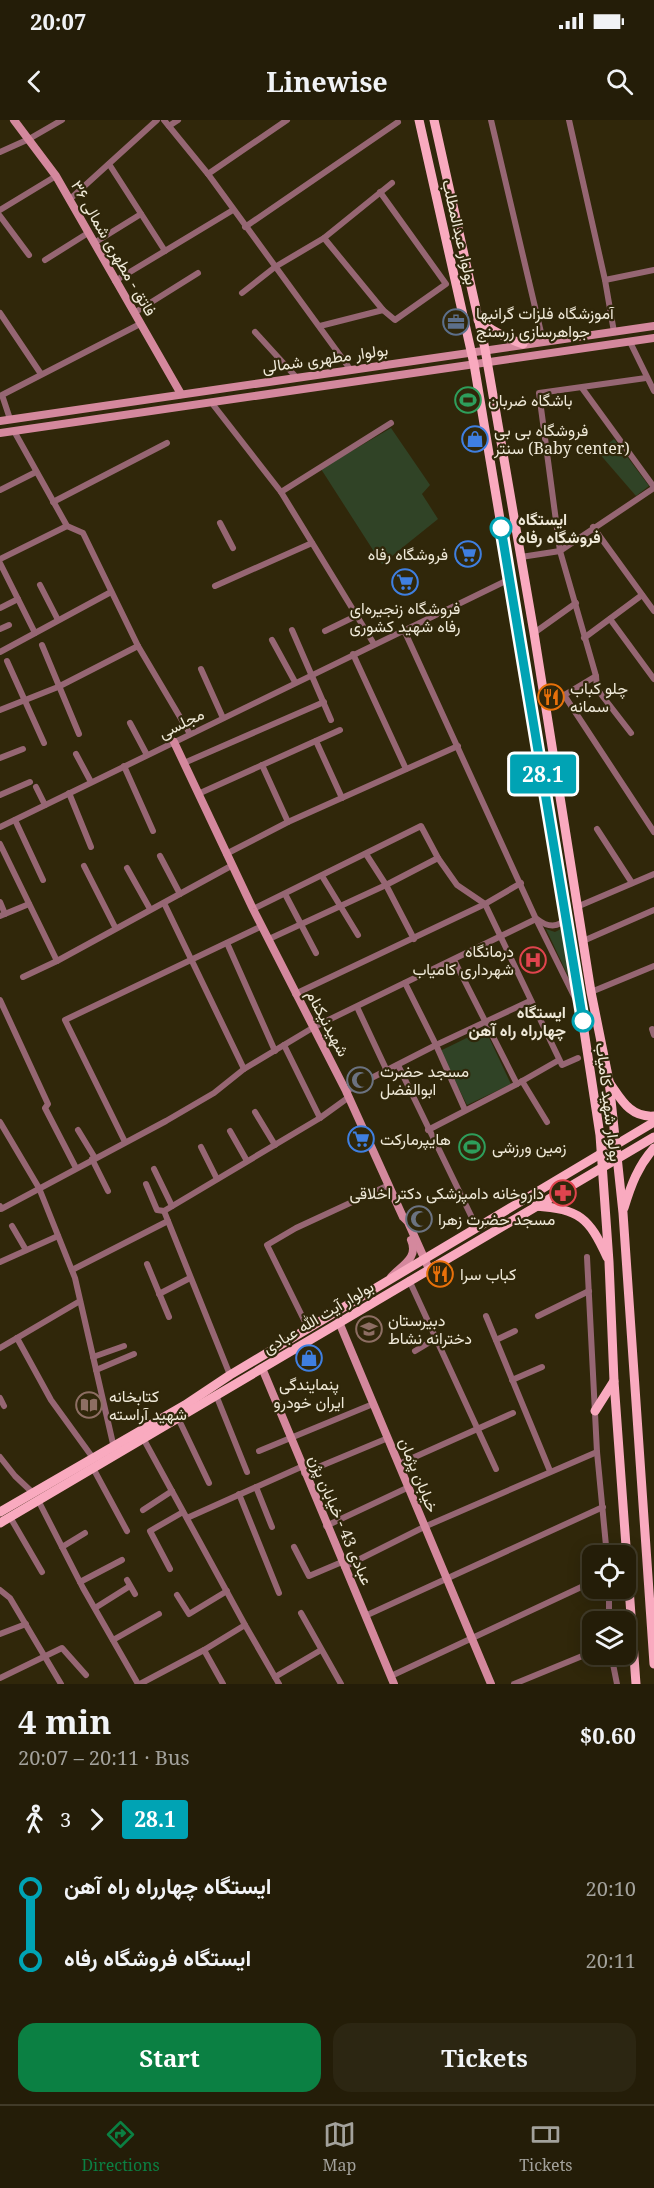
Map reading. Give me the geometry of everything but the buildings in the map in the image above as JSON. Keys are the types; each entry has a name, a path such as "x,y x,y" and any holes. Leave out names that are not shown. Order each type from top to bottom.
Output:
{"main road":[{"name":"بولوار عبدالمطلب","path":"419,120 471,351"},
{"name":"بولوار عبدالمطلب","path":"434,120 485,349"},
{"path":"478,320 507,339 523,344"},
{"name":"بولوار شهید کامیاب","path":"485,349 534,633 591,992 609,1081 623,1213 654,1665"},
{"name":"بولوار شهید کامیاب","path":"471,351 566,913 601,1154 609,1262 614,1381 636,1684"},
{"path":"495,488 508,486"},
{"path":"609,1081 626,1107 634,1113 647,1117 654,1116"},
{"name":"بولوار آیت الله عبادی","path":"0,1512 93,1468 115,1450 230,1375 654,1122"},
{"name":"بولوار آیت الله عبادی","path":"0,1523 93,1458 143,1438 617,1157 654,1139"},
{"path":"623,1213 632,1182 644,1159 654,1148"},
{"path":"535,1206 564,1209 585,1221 596,1233 609,1262"},
{"path":"595,1411 614,1381"}],"street":[{"name":"فاتق - مطهری شمالی ۳۶","path":"14,120 56,176 181,394"},
{"path":"0,152 29,140 62,120"},
{"path":"69,200 157,120"},
{"path":"164,120 208,174 232,210 351,369"},
{"path":"169,126 178,120"},
{"path":"208,174 287,120"},
{"path":"491,120 543,341"},
{"path":"569,120 605,280 614,332"},
{"path":"245,227 398,122"},
{"path":"109,164 165,251"},
{"path":"0,210 56,176"},
{"path":"242,293 275,267 324,238 392,183"},
{"path":"324,238 383,310 395,320 446,284 380,192"},
{"path":"116,281 232,210"},
{"path":"94,243 141,214"},
{"path":"1,218 29,255"},
{"path":"45,260 88,233"},
{"path":"605,280 654,270"},
{"path":"134,314 198,273"},
{"path":"320,326 383,310"},
{"path":"1,318 41,374"},
{"path":"10,420 2,395 140,324"},
{"name":"بولوار مطهری شمالی","path":"0,421 654,326"},
{"path":"255,332 296,377"},
{"name":"بولوار مطهری شمالی","path":"0,433 654,338"},
{"path":"630,342 653,389"},
{"path":"318,374 320,386"},
{"path":"631,733 597,689 596,676 560,551 539,393 646,378"},
{"path":"521,557 560,551 654,487 582,388"},
{"path":"211,402 281,492 374,644"},
{"path":"94,407 96,419"},
{"path":"281,492 390,423"},
{"path":"14,431 67,526 83,533 138,646 190,734"},
{"path":"53,502 167,443"},
{"path":"0,490 36,472"},
{"path":"220,523 233,548"},
{"path":"34,633 0,561 67,526"},
{"path":"593,527 654,611"},
{"path":"215,586 312,543"},
{"name":"مجلسی","path":"0,827 510,579"},
{"path":"40,585 58,620"},
{"path":"0,652 111,592"},
{"path":"584,638 642,595"},
{"path":"0,608 18,599"},
{"path":"534,633 576,603"},
{"path":"325,631 356,616"},
{"path":"610,620 654,678"},
{"path":"0,629 9,625"},
{"path":"292,630 331,720"},
{"path":"404,630 536,919 581,1009"},
{"path":"272,640 295,682"},
{"path":"42,645 80,734"},
{"path":"0,710 58,687 138,646"},
{"path":"353,654 406,769"},
{"path":"7,662 44,742"},
{"path":"201,669 223,718"},
{"path":"546,706 596,676"},
{"path":"564,695 654,832"},
{"path":"184,763 324,702"},
{"path":"130,723 147,755"},
{"path":"198,794 340,730"},
{"path":"316,741 342,798"},
{"name":"شهیدنیکنام","path":"174,742 252,909 348,1094 403,1218"},
{"path":"226,854 288,822 458,746"},
{"path":"0,758 22,749"},
{"path":"76,754 91,782"},
{"path":"262,765 288,822"},
{"path":"124,766 153,831"},
{"path":"0,795 30,782"},
{"path":"36,788 45,805"},
{"path":"69,793 91,847"},
{"path":"15,820 43,880"},
{"path":"252,909 421,826 438,858 457,885 485,904 562,1065 578,1058"},
{"path":"597,829 632,883"},
{"path":"0,844 57,961"},
{"path":"366,854 386,885 414,939"},
{"path":"160,856 180,894"},
{"path":"269,939 386,885 438,858"},
{"path":"84,866 115,927"},
{"path":"23,977 57,961 115,927 231,866"},
{"path":"127,868 150,909"},
{"path":"579,906 654,874"},
{"path":"322,876 358,935"},
{"path":"295,993 414,939 485,904 521,883"},
{"path":"285,894 316,952"},
{"path":"0,902 3,915 29,904"},
{"path":"164,903 244,1069"},
{"path":"583,941 654,910"},
{"path":"536,919 543,924 555,925 563,922 566,913"},
{"path":"1,1208 166,1121 214,1093 244,1069 314,1027 536,919"},
{"path":"125,1142 65,1020 262,926"},
{"path":"227,943 275,1051"},
{"path":"453,960 485,1023 520,1083 548,1122"},
{"path":"591,992 654,966"},
{"path":"405,984 465,1110"},
{"path":"0,1000 48,1104 45,1108 76,1167"},
{"path":"146,1184 157,1210 164,1211 320,1118 348,1094 387,1071 436,1045 530,1001"},
{"path":"357,1007 387,1071"},
{"path":"284,1045 320,1118"},
{"path":"428,1130 520,1083 559,1060"},
{"path":"398,1065 477,1228"},
{"path":"255,1112 275,1145"},
{"path":"1,1124 39,1188 72,1270 115,1450"},
{"path":"78,1130 108,1191"},
{"path":"230,1131 247,1161"},
{"path":"201,1147 217,1179"},
{"path":"154,1169 172,1206"},
{"path":"308,1328 267,1245 296,1228 389,1185"},
{"path":"164,1211 230,1375"},
{"path":"403,1218 408,1222 429,1269"},
{"path":"387,1281 413,1255 413,1244 403,1218"},
{"path":"72,1270 168,1221"},
{"path":"12,1226 26,1250"},
{"path":"0,1262 58,1236"},
{"path":"587,1257 597,1452 606,1545"},
{"path":"147,1264 169,1317"},
{"path":"159,1294 190,1278"},
{"path":"409,1281 495,1469"},
{"path":"538,1316 589,1291"},
{"path":"0,1348 80,1301"},
{"path":"486,1316 550,1471"},
{"name":"خیابان پژمان","path":"339,1322 492,1684"},
{"path":"496,1340 515,1331"},
{"path":"16,1338 51,1400 93,1458"},
{"path":"415,1351 435,1339"},
{"path":"93,1357 123,1346"},
{"path":"96,1370 134,1354"},
{"path":"512,1380 542,1367"},
{"name":"عبادی 43 - خیابان پژن","path":"262,1368 392,1680"},
{"path":"216,1395 247,1472"},
{"path":"0,1398 4,1406"},
{"path":"259,1451 373,1404"},
{"path":"399,1464 513,1413"},
{"path":"178,1418 209,1483"},
{"path":"143,1438 279,1684"},
{"path":"170,1569 150,1531 256,1487 388,1438"},
{"path":"294,1547 309,1576 343,1564 597,1452"},
{"path":"0,1457 35,1497 80,1582 139,1684 204,1650 245,1625"},
{"path":"93,1468 127,1531"},
{"path":"256,1487 272,1527"},
{"path":"326,1526 409,1487"},
{"path":"143,1510 172,1491"},
{"path":"239,1494 279,1593"},
{"path":"365,1616 603,1507"},
{"path":"10,1517 42,1572"},
{"path":"62,1547 85,1533"},
{"path":"80,1582 122,1560"},
{"path":"95,1608 129,1583 135,1594"},
{"path":"392,1680 582,1587"},
{"path":"0,1590 10,1598 61,1684"},
{"path":"177,1595 189,1614 227,1591"},
{"path":"301,1612 341,1684"},
{"path":"113,1640 159,1614"},
{"path":"0,1634 26,1624"},
{"path":"0,1678 62,1648 86,1675"},
{"path":"204,1650 223,1684"},
{"path":"275,1677 321,1650"},
{"path":"514,1684 582,1656"},
{"path":"613,1665 617,1684"}],"green space":[{"path":"391,428 430,485 422,494 438,519 382,564 321,469"},
{"path":"614,439 649,486 636,496 598,452"},
{"path":"563,928 570,980 546,929 555,932"},
{"path":"485,1029 511,1084 467,1105 440,1051"}],"bus line":[{"name":"28.1","path":"501,528 583,1021"}],"place":[{"name":"آموزشگاه فلزات گرانبها جواهرسازی زرسنج","path":"456,322"},
{"name":"باشگاه ضربان","path":"468,400"},
{"name":"فروشگاه بی بی سنتر (Baby center)","path":"475,439"},
{"name":"ایستگاه فروشگاه رفاه","path":"501,528"},
{"name":"فروشگاه رفاه","path":"468,554"},
{"name":"فروشگاه زنجیره‌ای رفاه شهید کشوری","path":"405,582"},
{"name":"چلو کباب سمانه","path":"551,697"},
{"name":"درمانگاه شهرداری کامیاب","path":"533,960"},
{"name":"ایستگاه چهارراه راه آهن","path":"583,1021"},
{"name":"مسجد حضرت ابوالفضل","path":"360,1080"},
{"name":"هایپرمارکت","path":"361,1139"},
{"name":"زمین ورزشی","path":"472,1147"},
{"name":"داروخانه دامپزشکی دکتر اخلاقی","path":"563,1193"},
{"name":"مسجد حضرت زهرا","path":"419,1219"},
{"name":"کباب سرا","path":"440,1274"},
{"name":"دبیرستان دخترانه نشاط","path":"369,1329"},
{"name":"پنمایندگی ایران خودرو","path":"309,1358"},
{"name":"کتابخانه شهید آراسته","path":"89,1405"}]}
